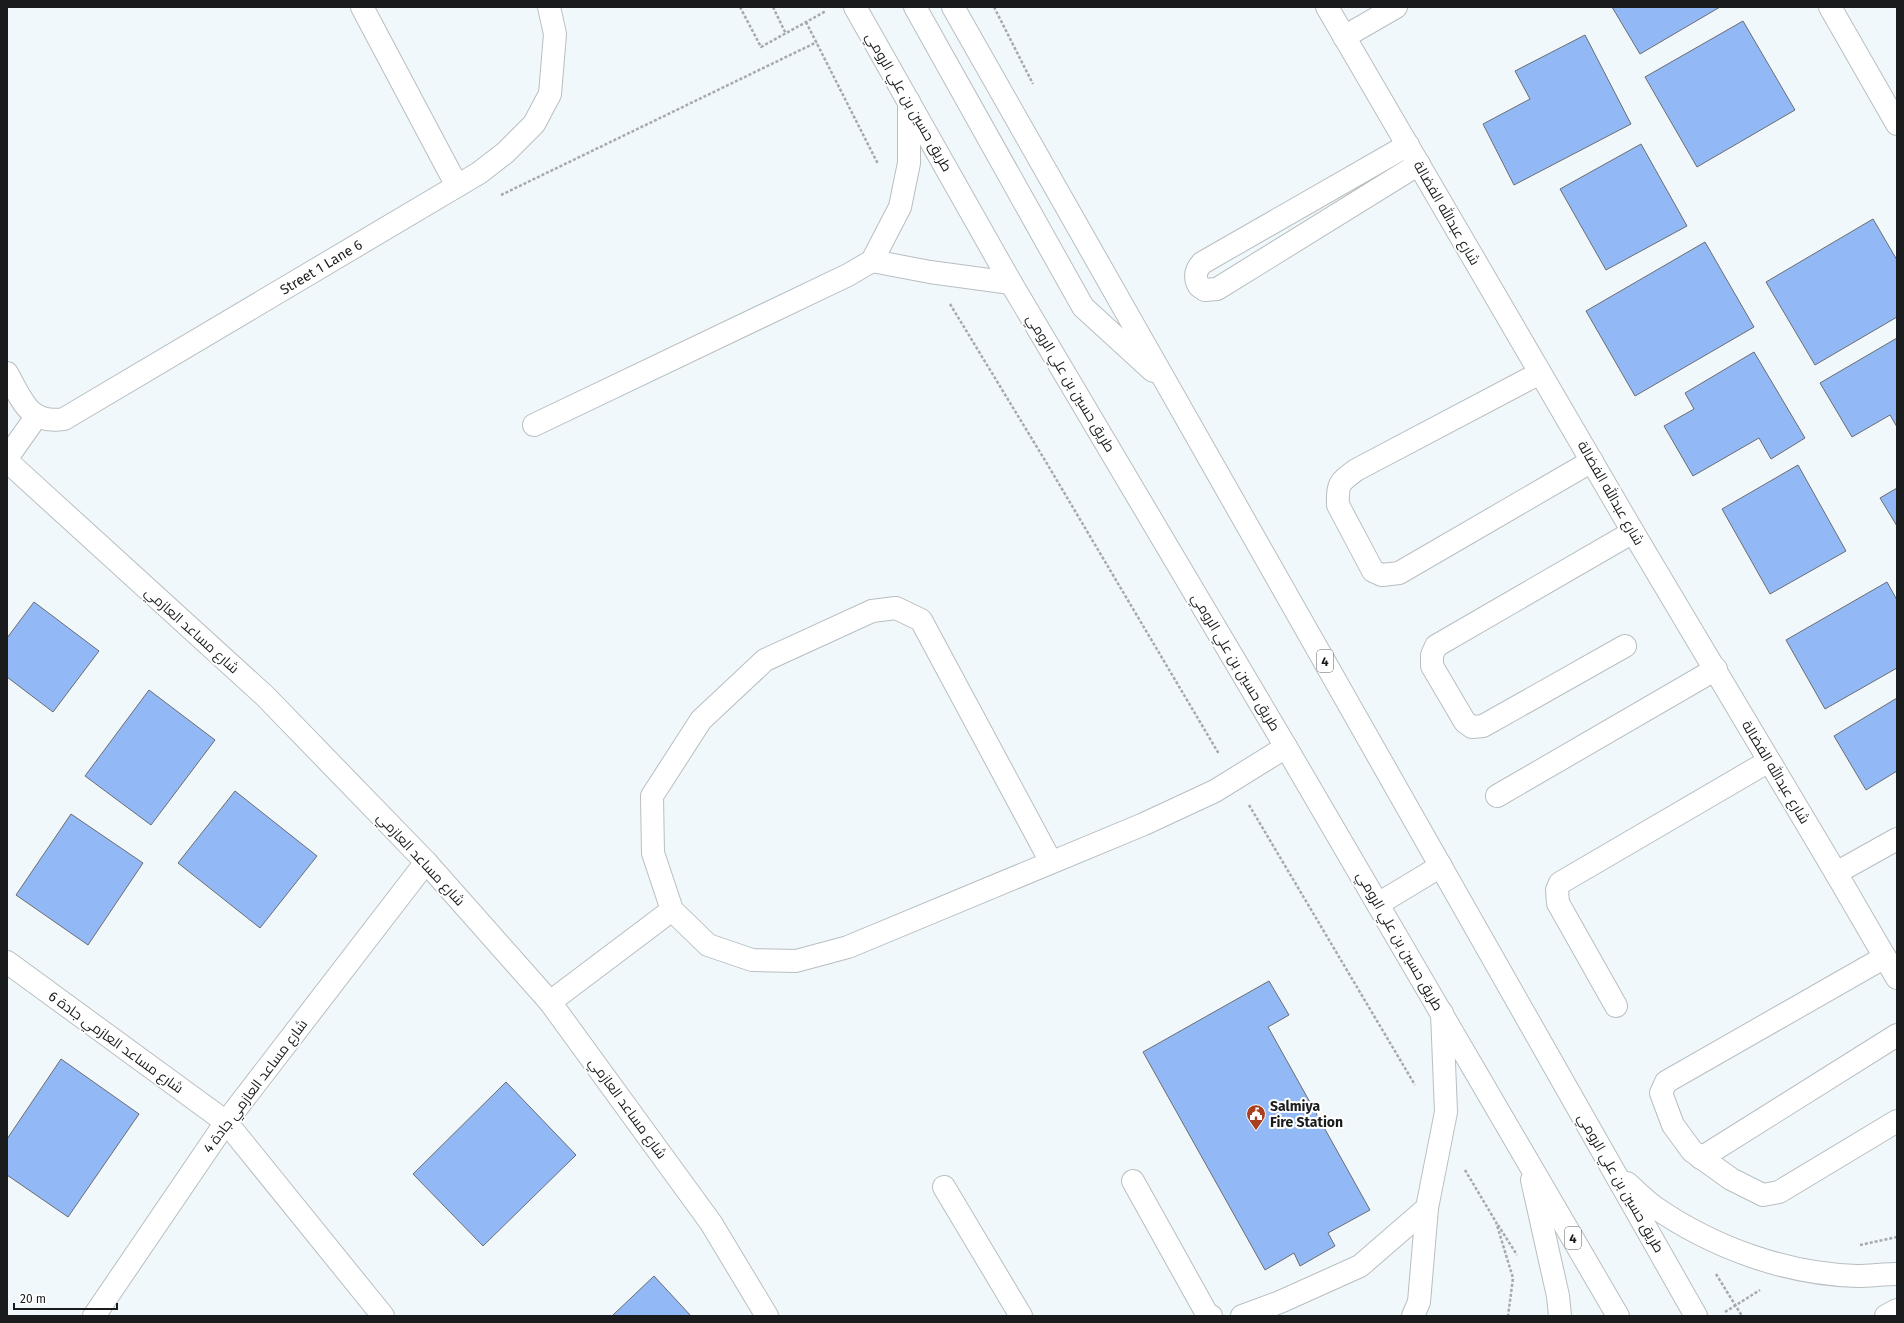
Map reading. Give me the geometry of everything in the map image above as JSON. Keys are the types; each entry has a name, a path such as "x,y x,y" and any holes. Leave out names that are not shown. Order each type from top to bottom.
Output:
{"main road":[{"path":"362,7 457,186"},
{"name":"Street 1 Lane 6","path":"36,417 51,421 64,419 479,173 510,148 534,124 550,94 555,34 549,7"},
{"name":"طريق حسين بن علي الرومي","path":"855,7 1011,283 1286,746 1618,1316"},
{"path":"915,7 1083,307 1168,386"},
{"name":"طريق حسين بن علي الرومي","path":"953,7 1696,1316"},
{"name":"شارع عبدالله الفضالة","path":"1327,7 1633,532 1716,669 1897,978"},
{"path":"1344,37 1396,7"},
{"path":"1830,7 1897,124"},
{"path":"534,424 848,276 872,261 900,206 909,163 909,102"},
{"path":"1408,145 1202,263 1195,274 1199,286 1204,290 1217,289 1419,164"},
{"path":"872,261 930,272 1011,283"},
{"path":"7,373 22,400 36,417 7,458"},
{"path":"1540,373 1356,470 1340,482 1337,494 1338,505 1373,571 1382,575 1399,573 1592,462"},
{"name":"شارع مساعد العازمي","path":"7,461 265,696 426,862 550,1002 711,1223 767,1316"},
{"path":"1625,646 1483,726 1472,727 1465,722 1432,666 1432,655 1436,646 1633,532"},
{"path":"1052,862 921,620 896,608 872,611 766,660 701,720 652,796 653,853 672,910 708,945 752,960 796,961 848,947 1144,824 1215,791 1286,746"},
{"path":"1497,796 1716,669"},
{"path":"1616,1006 1558,902 1557,890 1560,883 1769,761"},
{"path":"1836,873 1897,838"},
{"name":"شارع مساعد العازمي جادة 4","path":"94,1316 226,1122 426,862"},
{"path":"1378,904 1441,866"},
{"path":"550,1002 672,910"},
{"path":"1885,957 1666,1082 1661,1093 1673,1125 1692,1151 1732,1178 1764,1195 1771,1195 1779,1192 1897,1121"},
{"name":"شارع مساعد العازمي جادة 6","path":"7,962 226,1122 383,1316"},
{"path":"1413,1316 1419,1302 1427,1208 1446,1112 1442,1013"},
{"path":"1701,1158 1897,1035"},
{"path":"1528,1161 1558,1296 1560,1316"},
{"path":"1614,1171 1651,1205 1686,1227 1736,1251 1779,1265 1814,1272 1858,1276 1897,1274"},
{"path":"1133,1181 1207,1314 1211,1316"},
{"path":"944,1187 1021,1316"},
{"path":"1242,1316 1280,1302 1360,1266 1427,1208"},
{"path":"1886,1316 1897,1310"}],"path":[{"path":"740,7 761,47 826,11"},
{"path":"773,7 786,34"},
{"path":"994,7 1035,88"},
{"path":"806,22 879,166"},
{"path":"500,196 817,42"},
{"path":"930,272 1046,462 1418,1091"},
{"path":"1442,1132 1496,1222 1513,1278 1508,1316"},
{"path":"1854,1246 1897,1237"}],"building":[{"path":"1612,7 1720,7 1640,54"},
{"path":"1743,21 1795,110 1697,167 1645,77"},
{"path":"1585,35 1631,124 1514,185 1483,124 1530,99 1515,71"},
{"path":"1641,144 1687,226 1606,270 1560,189"},
{"path":"1873,219 1897,260 1897,317 1815,365 1766,282"},
{"path":"1705,242 1754,327 1635,396 1586,311"},
{"path":"1897,338 1897,427 1890,415 1852,437 1820,383"},
{"path":"1754,352 1805,438 1771,459 1759,438 1693,476 1664,426 1694,409 1685,393"},
{"path":"1798,465 1846,551 1770,594 1722,509"},
{"path":"1897,488 1897,526 1880,498"},
{"path":"1887,582 1897,600 1897,668 1825,709 1786,640"},
{"path":"34,602 99,651 53,712 7,677 7,638"},
{"path":"149,690 215,740 151,825 85,776"},
{"path":"1897,698 1897,771 1866,790 1834,736"},
{"path":"235,791 317,856 260,928 178,863"},
{"path":"71,814 143,863 88,945 16,895"},
{"name":"Salmiya Fire Station","path":"1269,981 1289,1015 1268,1027 1370,1210 1328,1233 1335,1246 1300,1266 1294,1253 1265,1270 1143,1052"},
{"path":"61,1059 139,1114 68,1217 7,1175 7,1139"},
{"path":"506,1082 576,1155 483,1246 413,1174"},
{"path":"654,1276 691,1316 612,1316"}],"place":[{"name":"Salmiya Fire Station","path":"1256,1131"}]}
